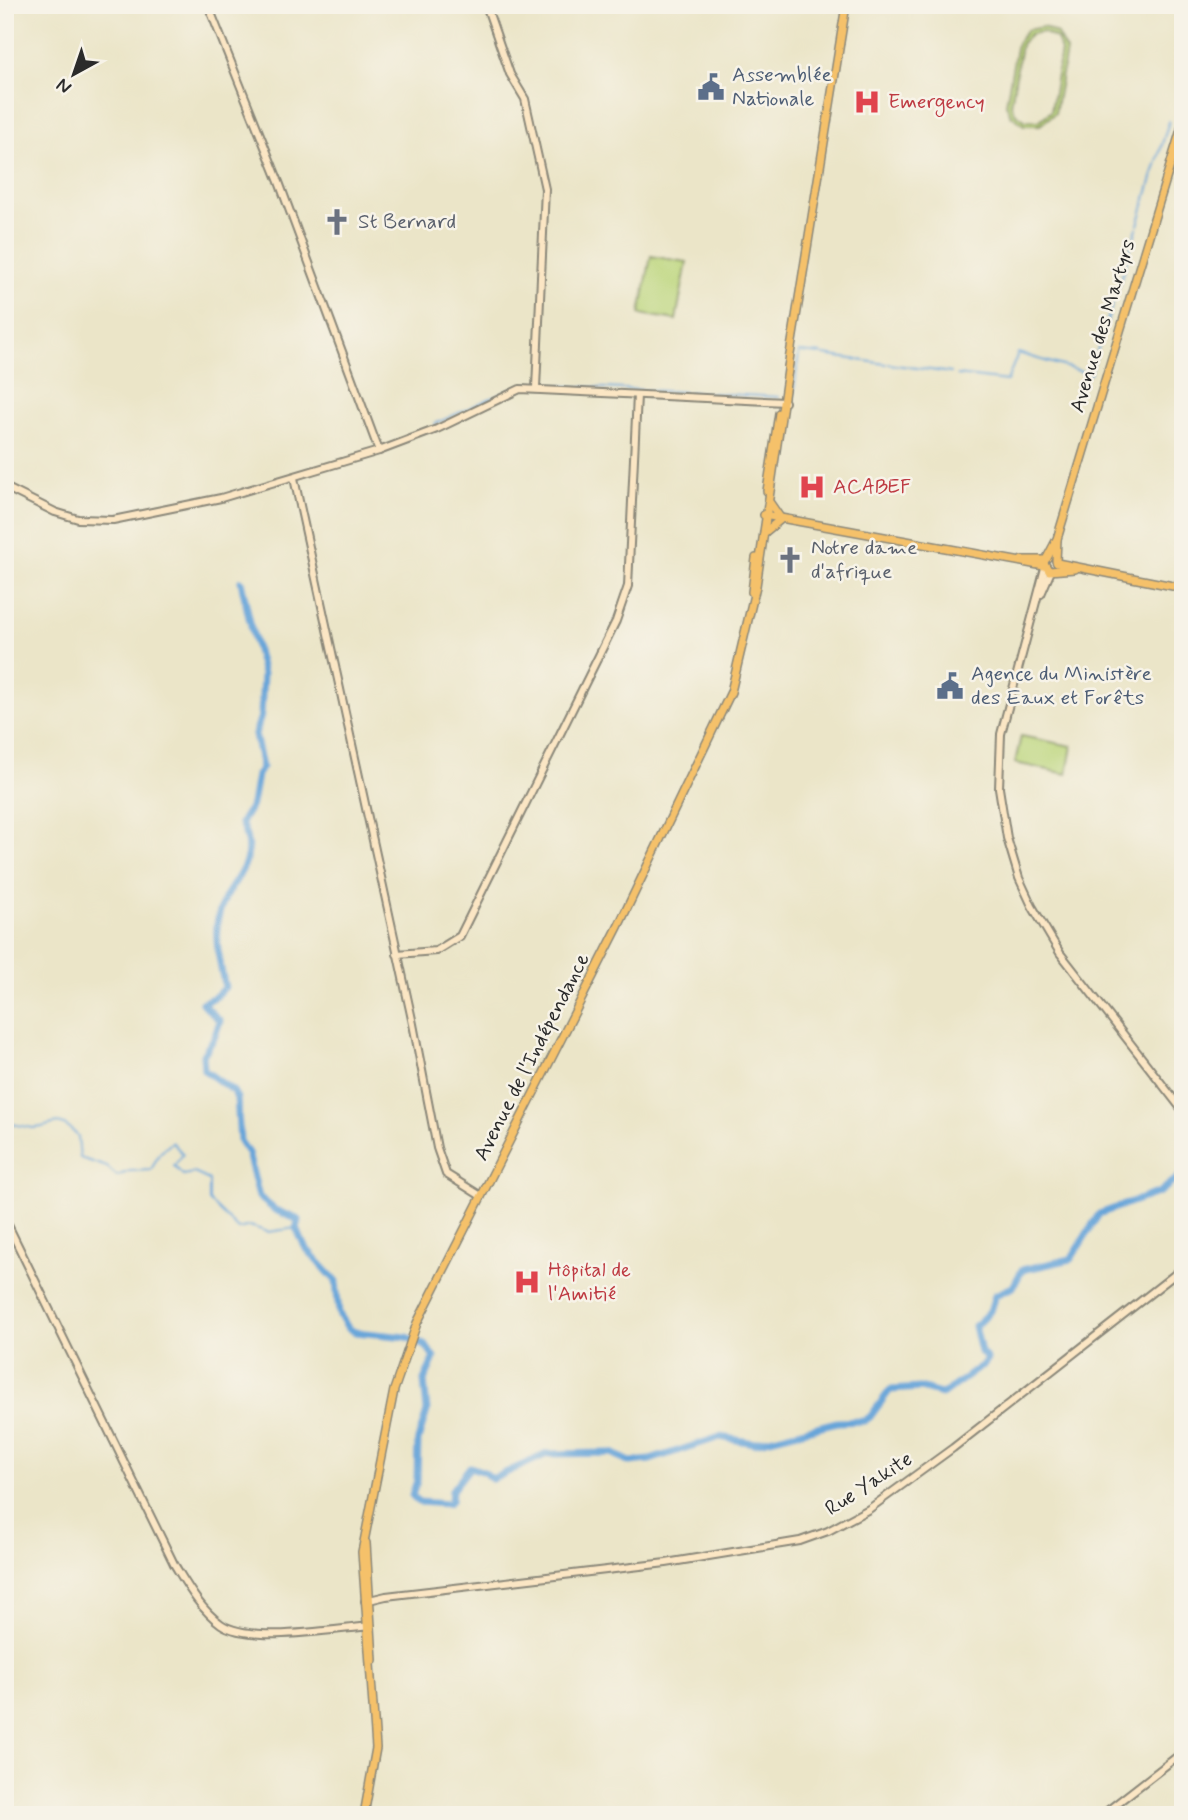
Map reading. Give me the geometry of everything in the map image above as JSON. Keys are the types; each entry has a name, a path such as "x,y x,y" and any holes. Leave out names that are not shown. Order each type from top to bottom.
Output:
{"main road":[{"name":"Avenue de l'Indépendance","path":"752,599 751,585 765,516 846,5"},
{"name":"Avenue des Martyrs","path":"1050,565 1183,123"},
{"name":"Avenue de l'Indépendance","path":"364,1815 376,1748 365,1538 383,1439 410,1339 722,714 743,653 765,533 765,516 783,402"},
{"path":"769,502 781,519"},
{"path":"765,516 1183,588"},
{"path":"765,533 781,519"}],"street":[{"path":"208,5 279,182 379,451"},
{"path":"486,5 510,74 525,99 545,189 536,388"},
{"path":"5,487 55,512 78,519 113,520 208,501 379,451 437,429 520,389 783,402"},
{"path":"397,954 436,951 460,936 621,610 628,586 636,395"},
{"path":"293,478 443,1169 450,1178 481,1196"},
{"name":"Avenue des Martyrs","path":"1050,565 1001,734 999,788 1007,838 1032,906 1060,953 1183,1111"},
{"path":"5,1219 174,1564 204,1608 222,1625 247,1634 369,1626"},
{"name":"Rue Yakite","path":"367,1601 386,1596 666,1563 800,1541 828,1531 880,1502 953,1448 1183,1268"},
{"name":"Rue Yakite","path":"367,1592 386,1596"},
{"path":"1102,1815 1183,1752"}],"green space":[{"path":"1043,27 1057,34 1066,51 1055,113 1040,125 1024,125 1011,115 1006,104 1017,43 1027,30","holes":["1043,32 1057,39 1061,51 1051,111 1039,121 1026,121 1015,113 1011,104 1021,44 1030,34"]},
{"path":"651,256 687,262 676,320 640,314"},
{"path":"1021,736 1072,746 1067,774 1015,763"}],"waterway":[{"path":"1138,225 1169,121"},
{"path":"957,375 1007,381 1018,353 1090,374 1137,228"},
{"path":"789,431 799,352 822,354"},
{"path":"824,355 886,364"},
{"path":"889,364 951,373"},
{"path":"505,391 533,384"},
{"path":"541,385 684,392"},
{"path":"689,392 779,397"},
{"path":"435,424 502,393"},
{"path":"241,581 250,622"},
{"path":"251,627 263,674 261,716 255,734 262,767 257,775 252,804 241,823 247,839 245,863 222,904 218,918 217,943 225,987 215,997 202,1003 220,1021 214,1038 203,1055 204,1070 233,1091 237,1098 240,1141 248,1153 259,1197 275,1210 299,1220 296,1228 305,1247 336,1281 339,1314 348,1328 355,1332 407,1337 426,1346 434,1358 424,1381 427,1411 418,1440 417,1481 412,1495 418,1502 448,1504 452,1490 470,1467 484,1472 492,1479 547,1454 612,1453 630,1462 650,1460 720,1437 754,1443 837,1422 864,1421 890,1390 920,1388 941,1394 946,1392 984,1364 987,1359 981,1352 975,1326 990,1311 995,1295 1013,1287 1022,1270 1071,1259 1099,1214 1160,1192 1183,1174"},
{"path":"5,1124 33,1128 55,1123 64,1125 78,1136 80,1158 107,1167 117,1176 130,1171 151,1170 159,1154 172,1142 183,1154 174,1166 183,1175 194,1173 209,1180 209,1201 238,1229 250,1226 268,1232 296,1228"}],"place":[{"name":"Assemblée Nationale","path":"711,87"},
{"name":"Emergency","path":"867,102"},
{"name":"St Bernard","path":"337,222"},
{"name":"ACABEF","path":"812,487"},
{"name":"Notre dame d'afrique","path":"790,560"},
{"name":"Agence du Ministère des Eaux et Forêts","path":"950,686"},
{"name":"Hôpital de l'Amitié","path":"527,1282"}]}
